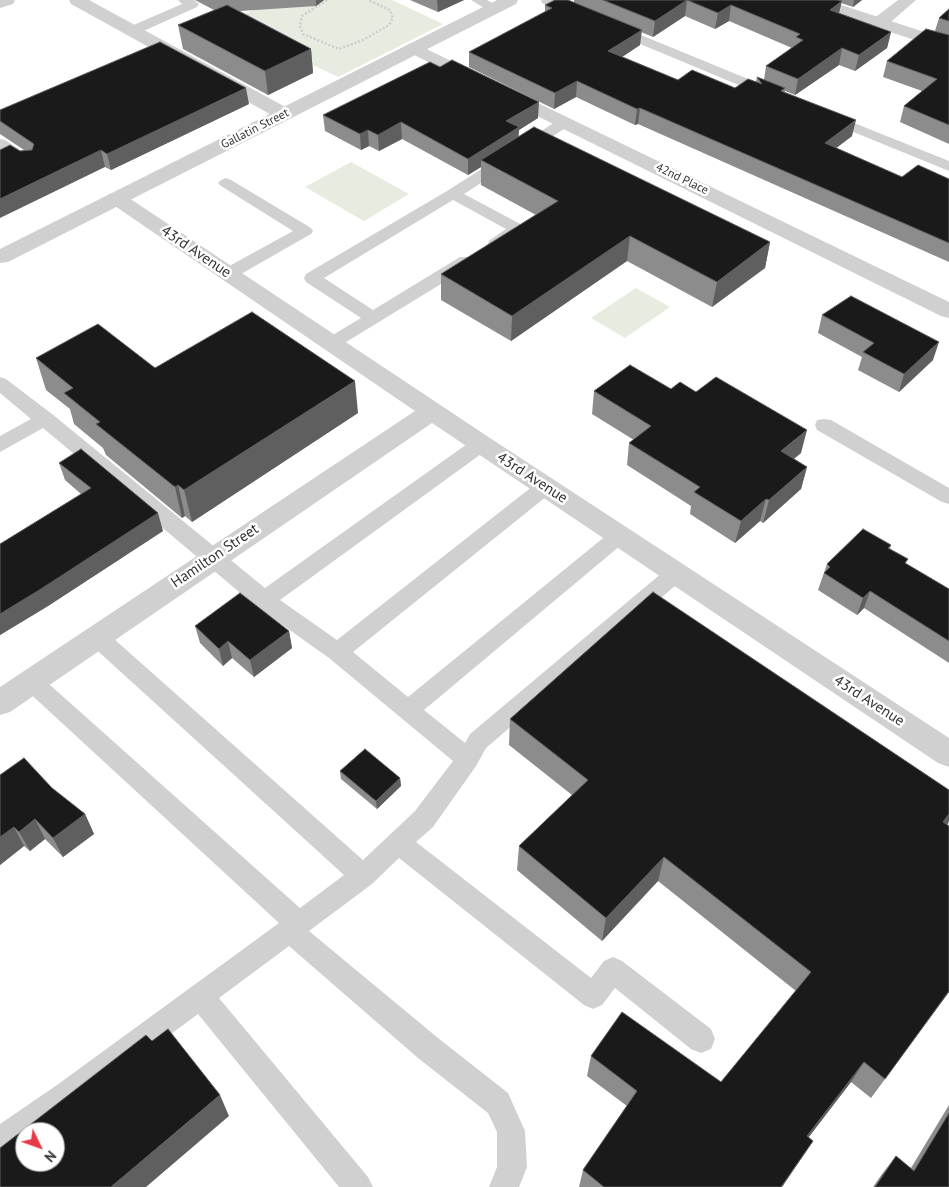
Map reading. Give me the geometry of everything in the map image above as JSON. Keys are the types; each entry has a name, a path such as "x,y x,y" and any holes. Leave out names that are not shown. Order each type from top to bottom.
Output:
{"street":[{"path":"0,3 7,0"},
{"path":"77,0 134,30 157,50 284,114"},
{"path":"809,0 949,46"},
{"path":"878,23 908,0"},
{"name":"Gallatin Street","path":"0,257 502,4"},
{"name":"42nd Place","path":"414,48 949,310"},
{"name":"43rd Avenue","path":"116,198 545,487 949,754"},
{"name":"Hamilton Street","path":"0,703 213,557 432,411"}],"lane":[{"path":"134,30 192,4 184,0"},
{"path":"477,0 502,4"},
{"path":"546,0 784,98"},
{"path":"812,110 949,166"},
{"path":"373,318 312,278 453,194 564,122"},
{"path":"0,143 30,162"},
{"path":"226,183 305,232 228,274"},
{"path":"332,344 518,229 453,194"},
{"path":"0,383 264,600 337,652 468,759"},
{"path":"0,445 45,419"},
{"path":"824,425 949,497"},
{"path":"264,600 481,444"},
{"path":"337,652 545,487"},
{"path":"408,710 620,535"},
{"path":"0,1141 67,1095 363,876 424,819 468,759 478,741 676,573"},
{"path":"98,637 363,876"},
{"path":"32,682 293,927 428,1048 498,1103 511,1131 512,1167 504,1187"},
{"path":"398,843 593,996 613,970 701,1039"},
{"path":"200,996 358,1187"}],"path":[{"path":"326,0 320,6 302,16 300,26 303,34 339,49 363,40 389,25 393,18 390,10 368,0"}],"shaded area":[{"path":"277,0 392,0 443,24 338,77 233,27 244,14"},
{"path":"351,162 409,194 364,221 305,187"},
{"path":"636,288 670,307 625,338 591,318"}],"building":[{"path":"555,0 568,0 642,30 608,51 678,80 692,70 735,88 748,79 762,84 757,77 785,88 781,91 856,120 825,143 902,177 918,165 949,179 949,243 640,108 637,109 577,81 555,93 469,52 552,8 545,5"},
{"path":"603,0 687,0 655,21"},
{"path":"687,0 837,0 842,1 830,10 891,32 859,55 842,48 798,79 766,66 803,40 796,37 800,34 731,5 718,13"},
{"path":"227,5 311,49 265,71 178,25"},
{"path":"949,9 949,21 939,18"},
{"path":"926,29 949,35 949,125 904,106 937,79 887,61"},
{"path":"160,42 246,88 107,154 101,150 0,199 0,150 10,145 20,151 32,150 34,144 0,121 0,110"},
{"path":"452,60 539,102 506,121 519,127 468,159 401,122 378,135 368,130 360,134 323,115 430,62 440,67"},
{"path":"534,127 770,242 717,282 630,236 512,316 441,274 558,201 481,160"},
{"path":"851,296 939,342 904,374 863,352 874,343 822,315"},
{"path":"252,312 355,381 184,490 178,485 175,487 96,424 100,422 64,393 73,388 36,358 98,324 155,368"},
{"path":"630,365 671,389 680,382 696,392 716,377 807,430 781,451 807,467 741,521 694,492 700,487 629,443 651,426 594,391"},
{"path":"81,449 158,513 0,614 0,544 91,488 59,463"},
{"path":"863,529 891,545 888,548 908,559 905,563 949,589 949,641 870,591 863,598 824,573 830,567 827,564"},
{"path":"653,592 949,790 949,814 943,822 949,826 949,991 885,1079 864,1062 807,1136 813,1141 781,1187 604,1187 583,1170 637,1091 591,1056 622,1012 721,1082 811,972 664,857 606,918 519,846 588,780 510,719"},
{"path":"240,593 289,631 250,660 228,641 219,649 195,626"},
{"path":"365,749 400,778 376,801 340,771"},
{"path":"24,758 52,788 85,814 53,838 35,819 19,832 14,827 0,837 0,775"},
{"path":"168,1029 220,1095 111,1187 0,1187 0,1148 15,1136 15,1172 65,1172 65,1122 34,1122 146,1035 152,1041"},
{"path":"949,1113 949,1187 875,1187 896,1156 914,1171"}]}
